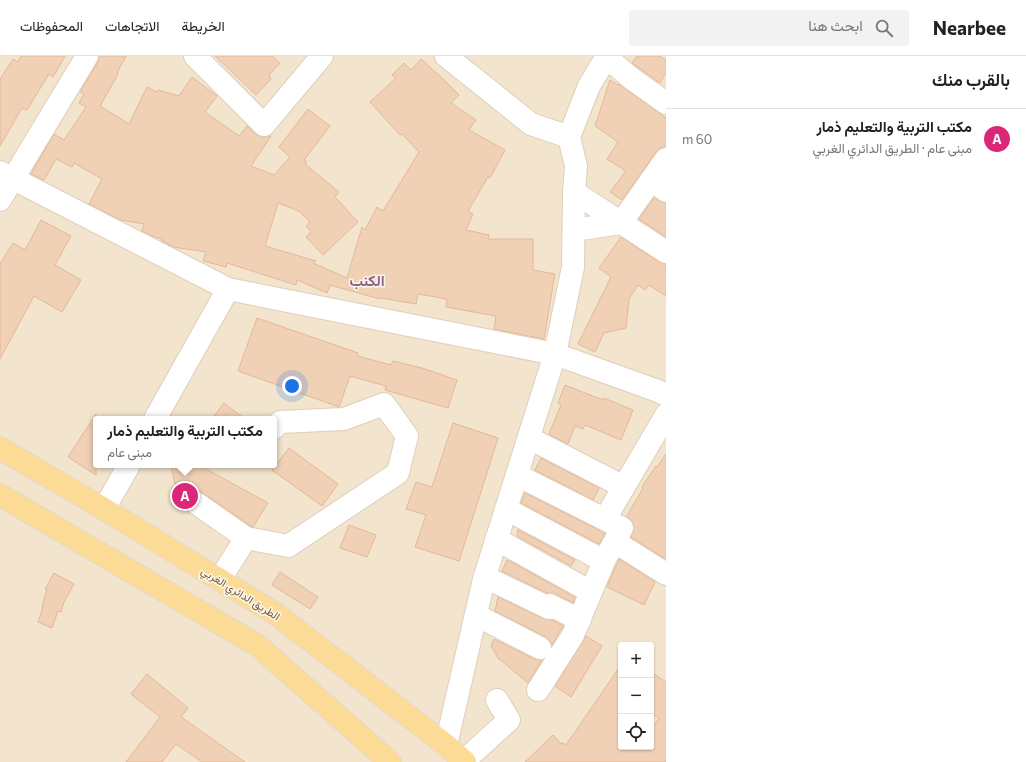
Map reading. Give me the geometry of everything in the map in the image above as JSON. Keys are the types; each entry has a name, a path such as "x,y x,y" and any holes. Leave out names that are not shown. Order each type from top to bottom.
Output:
{"main road":[{"name":"الطريق الدائري الغربي","path":"0,448 104,508 276,614 446,745 464,762"},
{"path":"0,495 257,645 390,762"}],"street":[{"path":"0,200 6,175 87,56"},
{"path":"195,56 264,125 322,56"},
{"path":"446,56 531,124 569,138"},
{"path":"446,745 485,577 555,354 573,267 574,192 576,166 569,138 589,86 607,57 631,78 666,103"},
{"path":"574,230 621,223 659,185 666,159"},
{"path":"6,175 228,289 555,354 663,392"},
{"path":"574,192 666,252"},
{"path":"157,416 228,289"},
{"path":"196,503 246,538 288,546 398,473 407,436 384,404 344,419 280,422 277,425"},
{"path":"605,520 666,415"},
{"path":"529,438 624,487"},
{"path":"104,508 126,468"},
{"path":"517,475 622,528 604,561 573,635 538,690"},
{"path":"506,509 604,561"},
{"path":"542,564 558,536"},
{"path":"220,579 246,538"},
{"path":"496,539 591,592"},
{"path":"615,542 666,574"},
{"path":"485,577 549,608 563,576"},
{"path":"550,605 580,620"},
{"path":"476,615 540,648"},
{"path":"464,762 509,720 497,700"}],"shaded area":[{"path":"0,56 666,56 666,762 0,762"}],"building":[{"path":"21,56 65,56 53,77 49,74 27,110 22,108 0,146 0,79 13,59 18,62"},
{"path":"99,56 126,56 117,73 118,74 100,106 129,124 147,87 157,92 158,90 179,96 192,77 217,96 205,112 239,136 247,126 255,134 261,137 271,136 251,166 274,175 290,157 279,147 308,109 330,126 304,160 307,162 305,164 339,192 335,197 358,222 323,255 306,237 311,232 306,226 310,222 299,211 278,203 265,246 316,261 313,263 347,278 362,227 365,230 377,207 383,211 419,152 402,134 400,135 370,102 396,78 392,75 404,63 411,70 421,59 459,95 451,103 476,120 469,130 505,150 490,178 488,177 468,211 473,214 466,230 489,235 488,239 533,239 533,270 555,274 544,339 494,329 496,316 446,307 447,299 418,294 416,304 380,299 330,285 327,293 297,280 296,285 227,263 226,267 203,261 206,252 173,247 162,241 162,239 142,231 144,224 121,220 89,204 102,179 74,163 72,167 56,159 44,180 31,174 54,134 64,140 86,107 79,103 84,94 80,92 98,62"},
{"path":"215,56 272,56 280,63 269,75 271,79 256,95"},
{"path":"637,56 659,56 666,60 666,73 660,83 632,63"},
{"path":"610,80 618,85 619,84 666,118 666,147 660,148 656,152 622,200 610,192 626,171 607,159 618,142 595,126"},
{"path":"654,198 666,203 666,237 639,219"},
{"path":"41,220 71,236 55,265 81,280 62,312 34,296 0,359 0,264 13,243 25,250"},
{"path":"621,237 659,262 666,264 666,296 649,285 645,290 638,285 629,299 626,328 604,333 595,352 578,344 611,277 599,268"},
{"path":"257,318 358,353 357,356 391,365 393,361 422,368 457,380 448,408 385,390 386,386 350,376 339,407 238,371"},
{"path":"565,385 603,400 604,398 633,410 621,440 585,425 583,429 575,426 568,444 549,434 561,405 558,403"},
{"path":"224,403 241,416 214,416"},
{"path":"93,419 93,468 96,468 96,475 68,457"},
{"path":"453,423 498,438 459,561 415,547 426,515 406,509 416,482 432,487"},
{"path":"289,448 338,484 322,506 272,470 274,468 277,468 277,464"},
{"path":"666,454 666,559 631,537 634,527 632,521 627,516 643,488 642,487"},
{"path":"541,458 599,488 593,500 535,470"},
{"path":"172,468 204,468 268,503 253,527 203,493 189,490 188,492 175,484"},
{"path":"525,493 605,533 599,544 521,503"},
{"path":"349,525 376,535 367,557 340,548"},
{"path":"518,530 575,560 571,566 517,536"},
{"path":"619,559 655,582 644,605 607,587"},
{"path":"507,560 575,597 573,603 556,594 547,593 502,571"},
{"path":"280,572 318,597 310,609 272,585"},
{"path":"54,573 74,584 64,602 61,612 58,611 52,628 38,622 47,589 45,589"},
{"path":"498,597 544,619 552,620 563,626 552,645 546,637 495,611"},
{"path":"586,636 602,646 571,697 555,686"},
{"path":"494,639 534,659 542,660 528,683 498,658 491,646"},
{"path":"618,669 618,750 654,750 654,726 659,718 654,715 654,674 666,682 666,762 525,762 553,735 561,744 563,743 566,745"},
{"path":"147,674 188,708 181,717 245,762 202,762 176,744 162,762 126,762 160,717 131,694"}],"place":[{"name":"مكتب التربية والتعليم ذمار","path":"185,496"}],"district":[{"name":"الكنب","path":"367,280"}]}
